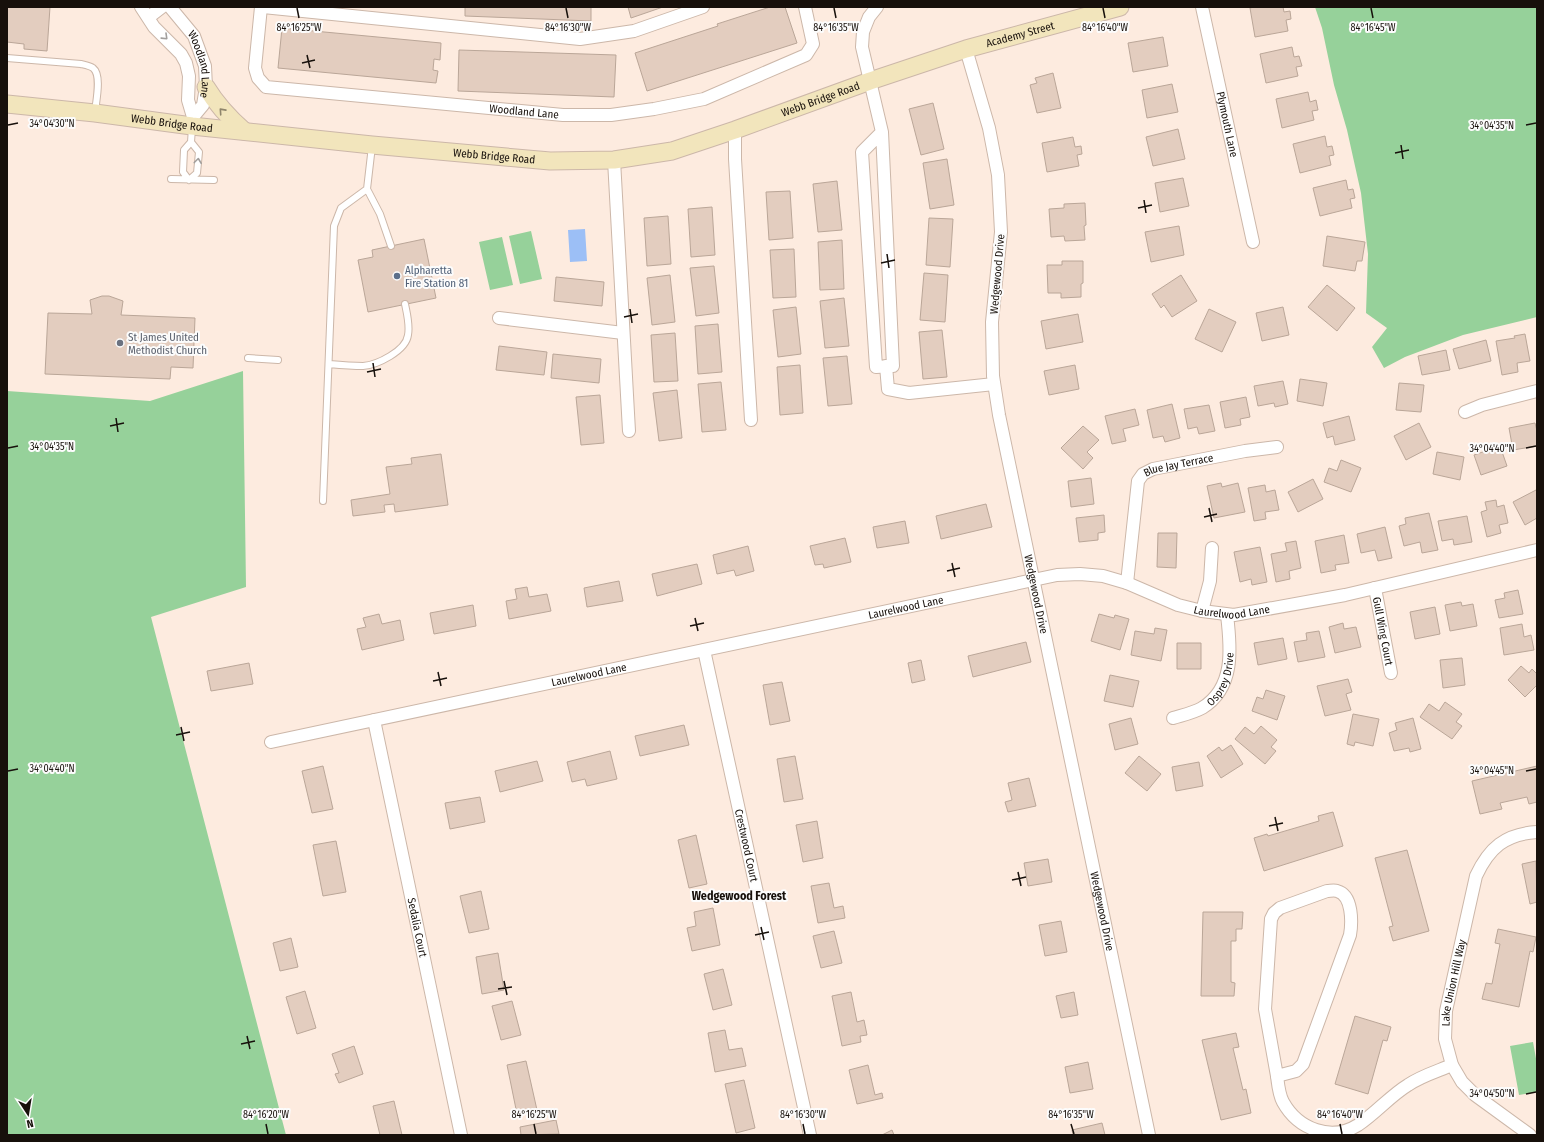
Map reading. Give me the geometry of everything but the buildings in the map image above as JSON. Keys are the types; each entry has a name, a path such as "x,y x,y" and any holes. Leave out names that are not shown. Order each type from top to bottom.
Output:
{"street":[{"path":"141,7 149,17 154,27 181,54 186,63 189,76 188,100 192,128"},
{"path":"149,17 162,7"},
{"name":"Woodland Lane","path":"170,7 194,36 205,66 206,87 203,105 192,128"},
{"name":"Woodland Lane","path":"703,7 634,31 580,39 262,7 255,68 258,78 266,87 563,116 611,115 654,109 704,99 806,55 813,44 805,7"},
{"path":"877,7 869,17 863,32 862,47 882,132 894,366 876,367 862,152 882,132"},
{"name":"Academy Street","path":"966,50 1120,7"},
{"name":"Plymouth Lane","path":"1202,7 1254,242"},
{"name":"Webb Bridge Road","path":"7,104 95,113 192,128 244,131 372,145 550,161 614,160 672,151 870,81 966,50"},
{"name":"Wedgewood Drive","path":"966,50 989,128 998,175 1001,232 992,322 994,384 999,415 1149,1135"},
{"path":"206,87 220,109 244,131"},
{"path":"735,130 735,159 751,420"},
{"path":"614,160 629,431"},
{"path":"499,318 623,333"},
{"path":"886,366 888,389 909,393 994,384"},
{"path":"1465,412 1482,405 1537,391"},
{"name":"Blue Jay Terrace","path":"1127,583 1133,478 1153,468 1245,451 1278,447"},
{"path":"1202,611 1210,581 1212,548"},
{"name":"Laurelwood Lane","path":"271,742 1057,576 1080,574 1103,576 1127,583 1178,604 1202,611 1234,615 1345,595 1537,550"},
{"name":"Gull Wing Court","path":"1374,588 1390,674"},
{"name":"Osprey Drive","path":"1173,718 1195,712 1204,707 1215,698 1223,686 1228,673 1230,659 1230,637 1227,615"},
{"name":"Crestwood Court","path":"704,650 810,1135"},
{"name":"Sedalia Court","path":"374,720 461,1135"},
{"name":"Lake Union Hill Way","path":"1530,1135 1475,1095 1462,1082 1452,1065 1445,1039 1446,1011 1476,876 1483,861 1494,848 1509,838 1525,833 1537,832"},
{"path":"1277,1076 1296,1071 1303,1064 1350,935 1352,920 1348,900 1345,895 1338,891 1327,891 1280,908 1270,919 1265,1008 1277,1076 1282,1101 1292,1117 1310,1129 1322,1132 1346,1130 1358,1125 1408,1084 1452,1065"}],"lane":[{"path":"7,58 81,64 92,67 97,72 98,79 95,113"},
{"path":"189,180 197,173 199,152 192,128"},
{"path":"189,180 183,172 184,150 192,128"},
{"path":"372,145 368,189 380,214 391,246"},
{"path":"171,179 214,180"},
{"path":"323,501 334,226 341,208 368,189"},
{"path":"329,364 364,366 381,361 401,349 408,336 405,304"},
{"path":"248,358 278,360"}],"green space":[{"path":"1315,7 1537,7 1537,317 1463,335 1405,357 1384,368 1372,347 1387,328 1366,313 1368,254 1361,193 1347,130 1334,85 1322,28"},
{"path":"531,231 542,279 520,284 509,236"},
{"path":"502,237 513,285 490,290 479,242"},
{"path":"243,371 246,587 151,617 286,1135 7,1135 7,391 150,401"},
{"path":"1533,1042 1537,1064 1537,1092 1519,1095 1510,1046"}],"water":[{"path":"585,229 587,261 570,262 568,230"}],"place":[{"name":"Alpharetta Fire Station 81","path":"397,276"},
{"name":"St James United Methodist Church","path":"120,343"}],"district":[{"name":"Wedgewood Forest","path":"739,896"}]}
